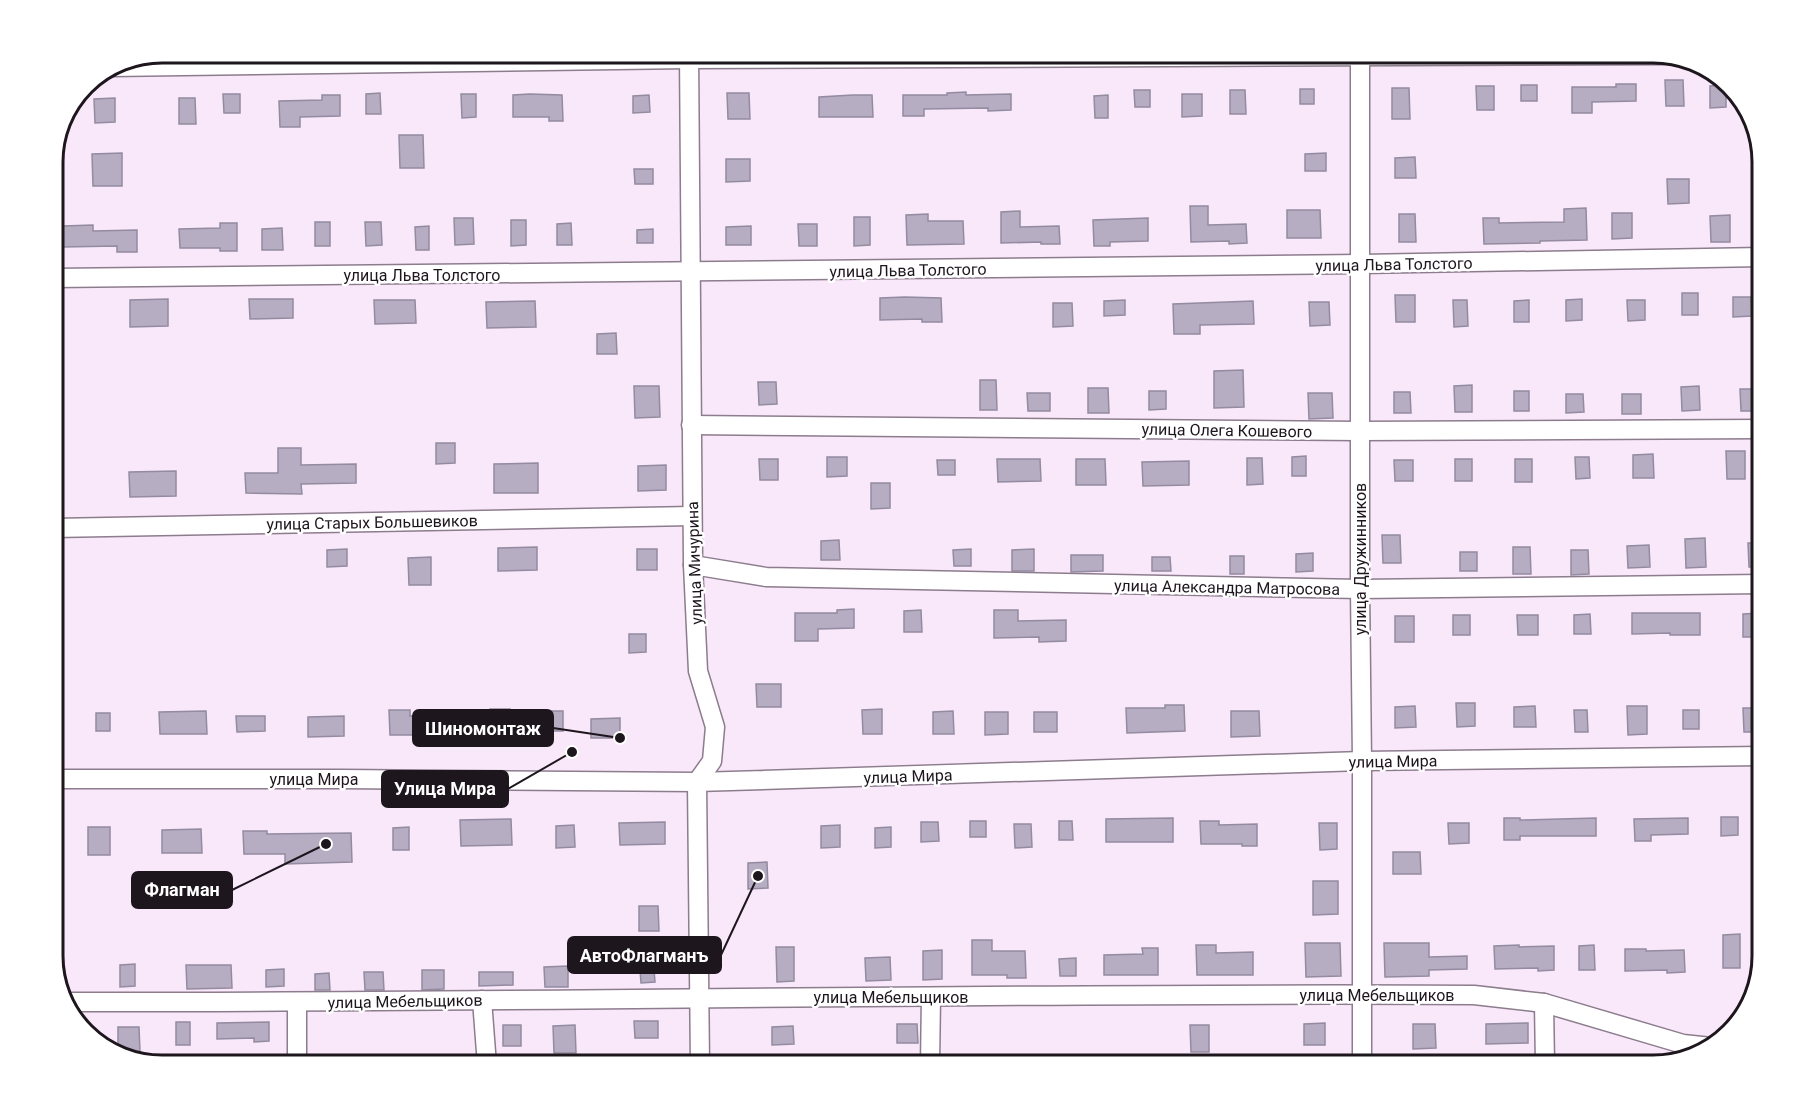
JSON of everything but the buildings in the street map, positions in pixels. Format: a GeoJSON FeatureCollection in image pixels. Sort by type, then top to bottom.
{"type":"FeatureCollection","features":[{"type":"Feature","properties":{"kind":"street"},"geometry":{"type":"LineString","coordinates":[[138,66],[321,63]]}},
{"type":"Feature","properties":{"kind":"street","name":"улица Мичурина"},"geometry":{"type":"LineString","coordinates":[[689,63],[693,565],[698,671],[715,727],[712,762],[697,782]]}},
{"type":"Feature","properties":{"kind":"street","name":"улица Дружинников"},"geometry":{"type":"LineString","coordinates":[[1360,63],[1362,1055]]}},
{"type":"Feature","properties":{"kind":"street","name":"улица Льва Толстого"},"geometry":{"type":"LineString","coordinates":[[63,278],[1361,264],[1752,257]]}},
{"type":"Feature","properties":{"kind":"street","name":"улица Олега Кошевого"},"geometry":{"type":"LineString","coordinates":[[692,425],[1360,431],[1752,429]]}},
{"type":"Feature","properties":{"kind":"street","name":"улица Старых Большевиков"},"geometry":{"type":"LineString","coordinates":[[63,528],[692,516]]}},
{"type":"Feature","properties":{"kind":"street","name":"улица Александра Матросова"},"geometry":{"type":"LineString","coordinates":[[693,565],[766,577],[1360,589],[1752,584]]}},
{"type":"Feature","properties":{"kind":"street","name":"улица Мира"},"geometry":{"type":"LineString","coordinates":[[63,779],[697,782],[1362,761],[1752,756]]}},
{"type":"Feature","properties":{"kind":"street"},"geometry":{"type":"LineString","coordinates":[[697,782],[700,1055]]}},
{"type":"Feature","properties":{"kind":"street","name":"улица Мебельщиков"},"geometry":{"type":"LineString","coordinates":[[74,1002],[1474,995],[1544,1003],[1683,1044],[1695,1045]]}},
{"type":"Feature","properties":{"kind":"street"},"geometry":{"type":"LineString","coordinates":[[930,1055],[931,996]]}},
{"type":"Feature","properties":{"kind":"street"},"geometry":{"type":"LineString","coordinates":[[482,1000],[486,1055]]}},
{"type":"Feature","properties":{"kind":"street"},"geometry":{"type":"LineString","coordinates":[[297,1002],[297,1055]]}},
{"type":"Feature","properties":{"kind":"street"},"geometry":{"type":"LineString","coordinates":[[1544,1003],[1545,1055]]}},
{"type":"Feature","properties":{"kind":"place","name":"Шиномонтаж"},"geometry":{"type":"Point","coordinates":[620,738]}},
{"type":"Feature","properties":{"kind":"place","name":"Улица Мира"},"geometry":{"type":"Point","coordinates":[572,752]}},
{"type":"Feature","properties":{"kind":"place","name":"Флагман"},"geometry":{"type":"Point","coordinates":[326,844]}},
{"type":"Feature","properties":{"kind":"place","name":"АвтоФлагманъ"},"geometry":{"type":"Point","coordinates":[758,876]}}]}
